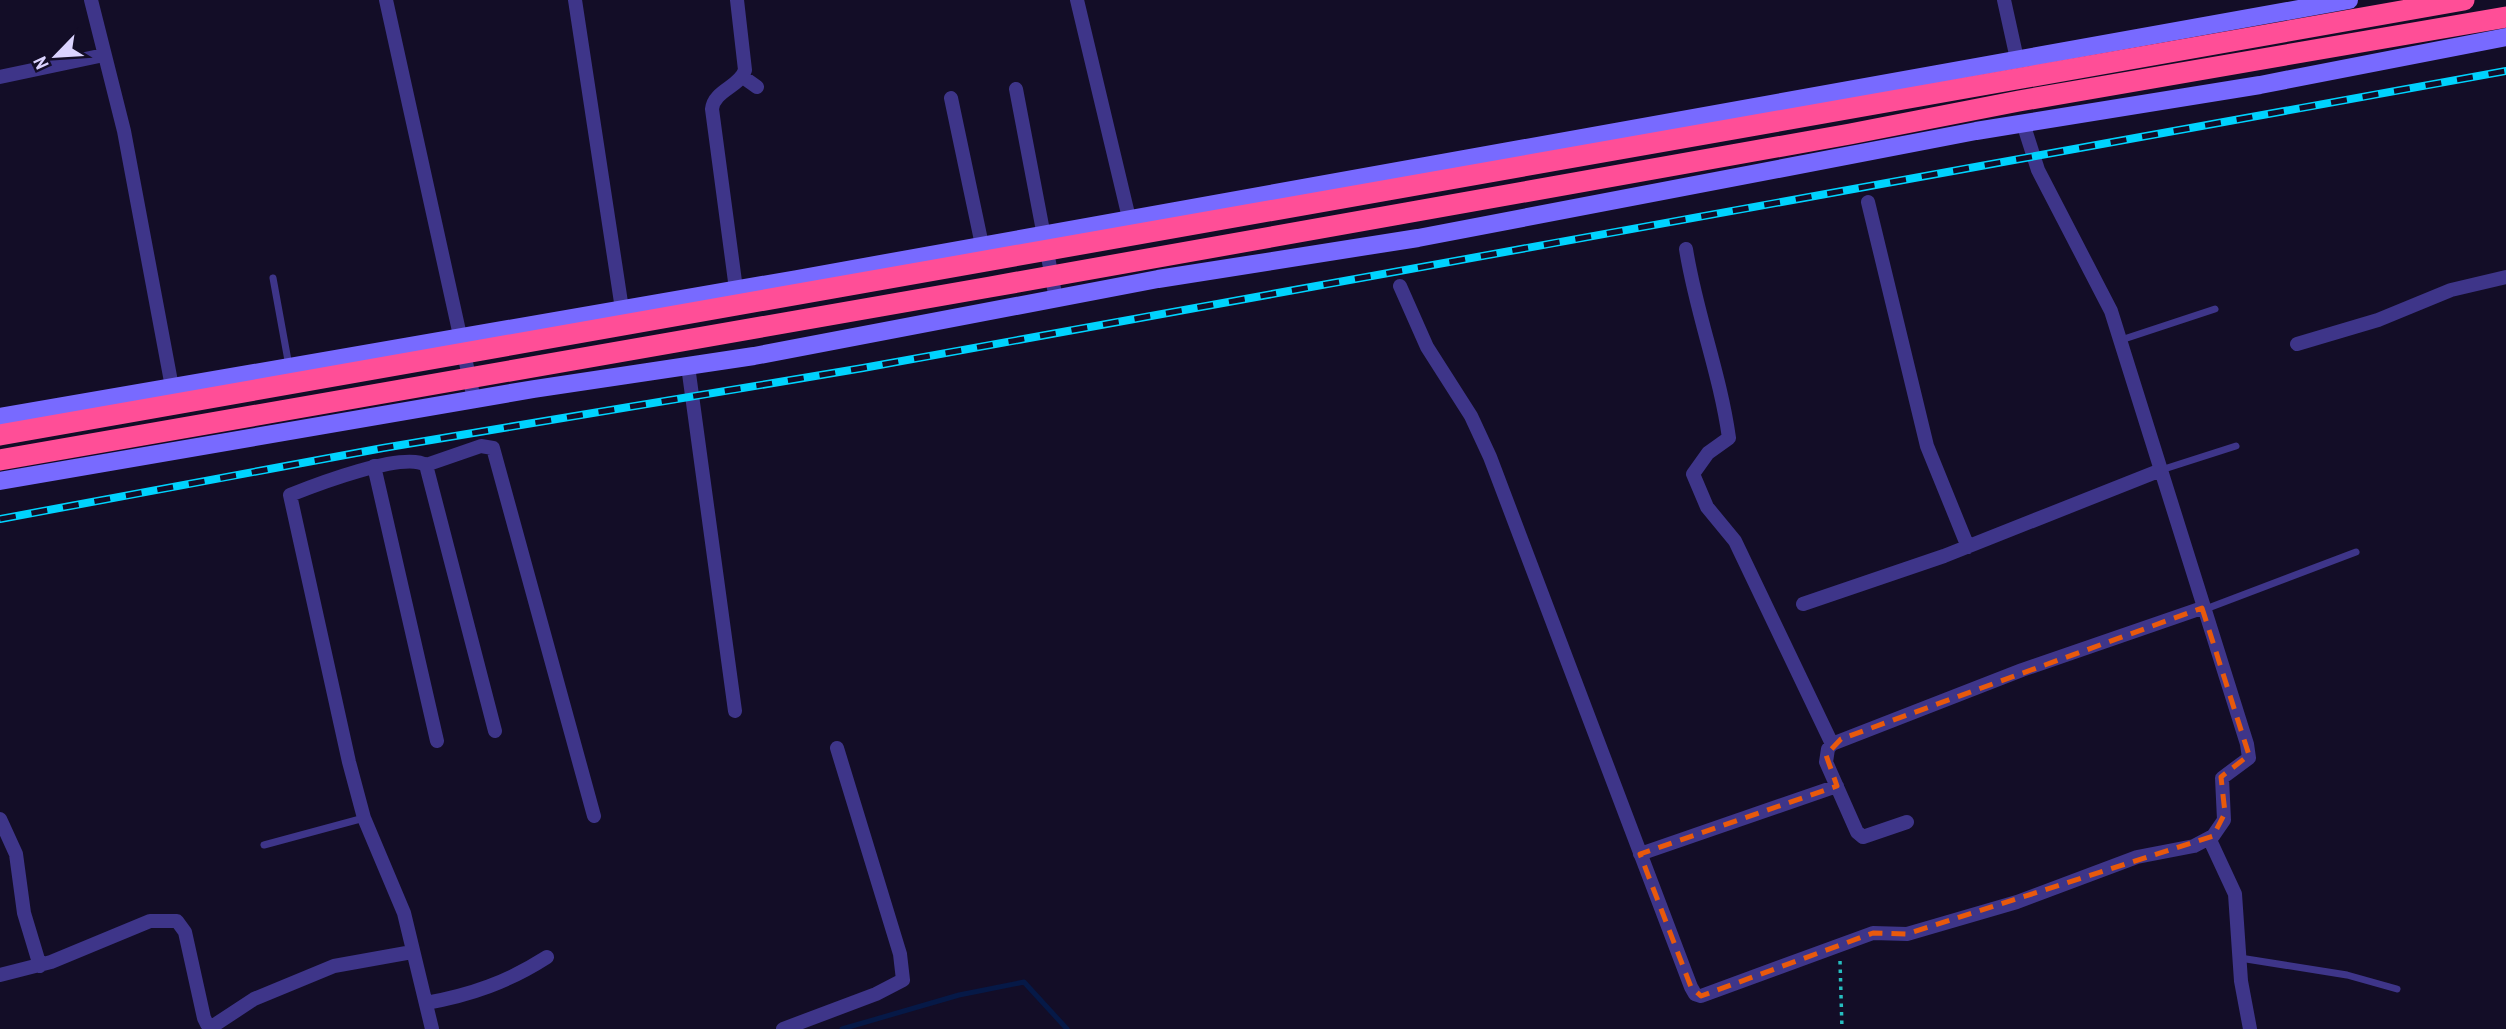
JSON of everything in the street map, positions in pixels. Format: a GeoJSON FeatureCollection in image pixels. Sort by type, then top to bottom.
{"type":"FeatureCollection","features":[{"type":"Feature","properties":{"kind":"highway"},"geometry":{"type":"LineString","coordinates":[[0,435],[2464,0]]}},
{"type":"Feature","properties":{"kind":"highway"},"geometry":{"type":"LineString","coordinates":[[0,460],[990,288],[1836,137],[2019,101],[2506,17]]}},
{"type":"Feature","properties":{"kind":"street"},"geometry":{"type":"LineString","coordinates":[[91,0],[124,131],[172,387]]}},
{"type":"Feature","properties":{"kind":"street"},"geometry":{"type":"LineString","coordinates":[[386,0],[474,399]]}},
{"type":"Feature","properties":{"kind":"street"},"geometry":{"type":"LineString","coordinates":[[575,0],[622,309]]}},
{"type":"Feature","properties":{"kind":"street"},"geometry":{"type":"LineString","coordinates":[[736,289],[712,109],[717,97],[743,77],[745,63],[737,0]]}},
{"type":"Feature","properties":{"kind":"street"},"geometry":{"type":"LineString","coordinates":[[1077,0],[1129,218]]}},
{"type":"Feature","properties":{"kind":"street"},"geometry":{"type":"LineString","coordinates":[[2004,0],[2017,59]]}},
{"type":"Feature","properties":{"kind":"street"},"geometry":{"type":"LineString","coordinates":[[0,417],[736,289],[2349,0]]}},
{"type":"Feature","properties":{"kind":"street"},"geometry":{"type":"LineString","coordinates":[[0,481],[474,399],[688,366],[1431,235],[1935,139],[2260,85],[2506,37]]}},
{"type":"Feature","properties":{"kind":"street"},"geometry":{"type":"LineString","coordinates":[[0,77],[104,55]]}},
{"type":"Feature","properties":{"kind":"street"},"geometry":{"type":"LineString","coordinates":[[1923,76],[1935,139]]}},
{"type":"Feature","properties":{"kind":"street"},"geometry":{"type":"LineString","coordinates":[[743,77],[757,87]]}},
{"type":"Feature","properties":{"kind":"street"},"geometry":{"type":"LineString","coordinates":[[1016,89],[1056,299]]}},
{"type":"Feature","properties":{"kind":"street"},"geometry":{"type":"LineString","coordinates":[[951,98],[982,245]]}},
{"type":"Feature","properties":{"kind":"street"},"geometry":{"type":"LineString","coordinates":[[1401,286],[1432,355],[1471,416],[1486,447],[1696,995],[1705,995],[1878,932],[1907,934],[2017,902],[2137,857],[2183,849],[2209,838],[2224,820],[2221,778],[2245,762],[2249,755],[2121,340],[2094,274],[2038,170],[2023,123]]}},
{"type":"Feature","properties":{"kind":"street"},"geometry":{"type":"LineString","coordinates":[[1868,202],[1927,446],[1968,547]]}},
{"type":"Feature","properties":{"kind":"street"},"geometry":{"type":"LineString","coordinates":[[1686,249],[1697,303],[1724,401],[1729,438],[1708,453],[1693,474],[1707,507],[1735,541],[1832,744]]}},
{"type":"Feature","properties":{"kind":"street"},"geometry":{"type":"LineString","coordinates":[[2297,344],[2378,320],[2451,290],[2506,277]]}},
{"type":"Feature","properties":{"kind":"street"},"geometry":{"type":"LineString","coordinates":[[688,366],[736,711]]}},
{"type":"Feature","properties":{"kind":"street"},"geometry":{"type":"LineString","coordinates":[[432,1029],[400,901],[365,818],[349,762],[290,495],[374,467],[415,462],[426,465],[481,446],[493,448],[594,816]]}},
{"type":"Feature","properties":{"kind":"street"},"geometry":{"type":"LineString","coordinates":[[426,465],[495,731]]}},
{"type":"Feature","properties":{"kind":"street"},"geometry":{"type":"LineString","coordinates":[[374,467],[437,741]]}},
{"type":"Feature","properties":{"kind":"street"},"geometry":{"type":"LineString","coordinates":[[1802,604],[1968,547],[2161,470]]}},
{"type":"Feature","properties":{"kind":"street"},"geometry":{"type":"LineString","coordinates":[[1907,822],[1868,835],[1860,835],[1826,761],[1828,749],[1832,744],[2022,670],[2202,609]]}},
{"type":"Feature","properties":{"kind":"street"},"geometry":{"type":"LineString","coordinates":[[783,1029],[876,994],[903,980],[900,954],[837,748]]}},
{"type":"Feature","properties":{"kind":"street"},"geometry":{"type":"LineString","coordinates":[[1640,854],[1837,786]]}},
{"type":"Feature","properties":{"kind":"street"},"geometry":{"type":"LineString","coordinates":[[0,819],[16,853],[24,914],[40,966]]}},
{"type":"Feature","properties":{"kind":"street"},"geometry":{"type":"LineString","coordinates":[[2209,838],[2235,894],[2241,981],[2250,1029]]}},
{"type":"Feature","properties":{"kind":"street"},"geometry":{"type":"LineString","coordinates":[[0,975],[40,966],[150,921],[177,921],[185,932],[204,1018],[213,1026],[254,999],[334,965],[412,951]]}},
{"type":"Feature","properties":{"kind":"street"},"geometry":{"type":"LineString","coordinates":[[426,1003],[497,986],[547,957]]}},
{"type":"Feature","properties":{"kind":"lane"},"geometry":{"type":"LineString","coordinates":[[274,278],[289,367]]}},
{"type":"Feature","properties":{"kind":"lane"},"geometry":{"type":"LineString","coordinates":[[2121,340],[2215,309]]}},
{"type":"Feature","properties":{"kind":"lane"},"geometry":{"type":"LineString","coordinates":[[2161,470],[2236,446]]}},
{"type":"Feature","properties":{"kind":"lane"},"geometry":{"type":"LineString","coordinates":[[2202,609],[2356,552]]}},
{"type":"Feature","properties":{"kind":"lane"},"geometry":{"type":"LineString","coordinates":[[264,845],[365,818]]}},
{"type":"Feature","properties":{"kind":"lane"},"geometry":{"type":"LineString","coordinates":[[2240,958],[2347,975],[2397,989]]}},
{"type":"Feature","properties":{"kind":"path"},"geometry":{"type":"LineString","coordinates":[[1839,945],[1842,1029]]}},
{"type":"Feature","properties":{"kind":"highlighted area"},"geometry":{"type":"Polygon","coordinates":[[[2202,608],[2249,755],[2221,777],[2225,813],[2213,836],[1907,934],[1873,933],[1701,996],[1691,987],[1640,854],[1837,786],[1826,755],[1841,739],[2202,608]]]}},
{"type":"Feature","properties":{"kind":"waterway"},"geometry":{"type":"LineString","coordinates":[[842,1029],[959,995],[1024,982],[1067,1029]]}},
{"type":"Feature","properties":{"kind":"railway"},"geometry":{"type":"LineString","coordinates":[[0,519],[383,448],[863,368],[2506,71]]}}]}
